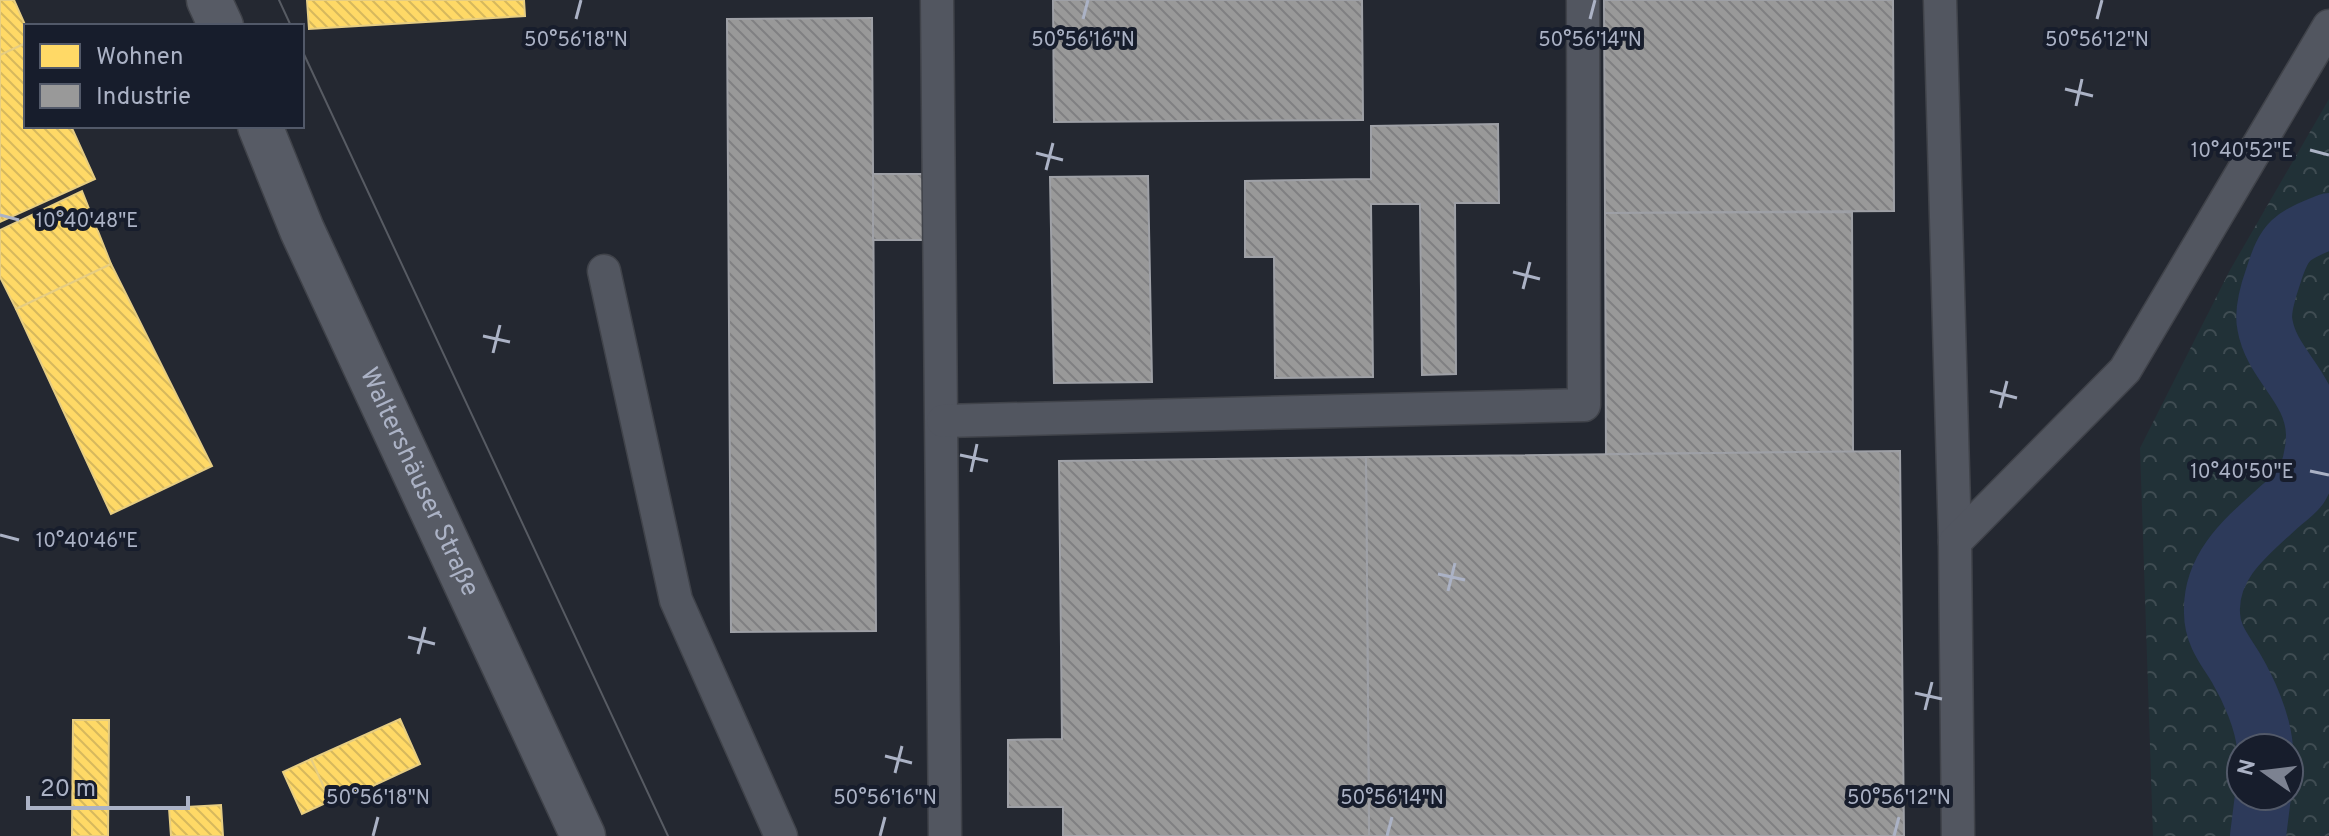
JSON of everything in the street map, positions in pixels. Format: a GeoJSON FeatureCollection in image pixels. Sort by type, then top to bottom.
{"type":"FeatureCollection","features":[{"type":"Feature","properties":{"kind":"main road"},"geometry":{"type":"LineString","coordinates":[[209,0],[220,24]]}},
{"type":"Feature","properties":{"kind":"main road","name":"Waltershäuser Straße"},"geometry":{"type":"LineString","coordinates":[[261,128],[302,230],[583,836]]}},
{"type":"Feature","properties":{"kind":"lane"},"geometry":{"type":"LineString","coordinates":[[937,0],[945,836]]}},
{"type":"Feature","properties":{"kind":"lane"},"geometry":{"type":"LineString","coordinates":[[943,421],[1584,405],[1583,0]]}},
{"type":"Feature","properties":{"kind":"lane"},"geometry":{"type":"LineString","coordinates":[[1940,0],[1955,542],[1958,836]]}},
{"type":"Feature","properties":{"kind":"lane"},"geometry":{"type":"LineString","coordinates":[[1955,542],[2125,370],[2329,26]]}},
{"type":"Feature","properties":{"kind":"lane"},"geometry":{"type":"LineString","coordinates":[[604,271],[676,600],[781,836]]}},
{"type":"Feature","properties":{"kind":"green space"},"geometry":{"type":"Polygon","coordinates":[[[2329,99],[2329,836],[2153,836],[2140,448],[2230,270],[2329,99]]]}},
{"type":"Feature","properties":{"kind":"building: Wohnen"},"geometry":{"type":"Polygon","coordinates":[[[0,0],[14,0],[25,24],[24,44],[0,55],[0,0]]]}},
{"type":"Feature","properties":{"kind":"building: Wohnen"},"geometry":{"type":"Polygon","coordinates":[[[307,0],[524,0],[525,16],[309,29],[307,0]]]}},
{"type":"Feature","properties":{"kind":"building: Wohnen"},"geometry":{"type":"Polygon","coordinates":[[[24,44],[24,128],[72,128],[95,179],[0,222],[0,55],[24,44]]]}},
{"type":"Feature","properties":{"kind":"building: Wohnen"},"geometry":{"type":"Polygon","coordinates":[[[82,191],[111,264],[16,309],[0,277],[0,230],[82,191]]]}},
{"type":"Feature","properties":{"kind":"building: Wohnen"},"geometry":{"type":"Polygon","coordinates":[[[111,264],[212,466],[111,514],[16,309],[111,264]]]}},
{"type":"Feature","properties":{"kind":"building: Wohnen"},"geometry":{"type":"Polygon","coordinates":[[[400,719],[420,764],[332,805],[311,759],[400,719]]]}},
{"type":"Feature","properties":{"kind":"building: Wohnen"},"geometry":{"type":"Polygon","coordinates":[[[73,720],[109,720],[108,836],[72,836],[73,720]]]}},
{"type":"Feature","properties":{"kind":"building: Wohnen"},"geometry":{"type":"Polygon","coordinates":[[[311,759],[330,801],[302,814],[283,772],[311,759]]]}},
{"type":"Feature","properties":{"kind":"building: Wohnen"},"geometry":{"type":"Polygon","coordinates":[[[221,805],[223,836],[171,836],[169,808],[221,805]]]}},
{"type":"Feature","properties":{"kind":"building: Industrie"},"geometry":{"type":"Polygon","coordinates":[[[1053,0],[1362,0],[1363,120],[1054,122],[1053,0]]]}},
{"type":"Feature","properties":{"kind":"building: Industrie"},"geometry":{"type":"Polygon","coordinates":[[[1604,0],[1893,0],[1894,211],[1605,213],[1604,0]]]}},
{"type":"Feature","properties":{"kind":"building: Industrie"},"geometry":{"type":"Polygon","coordinates":[[[872,18],[876,631],[731,632],[727,19],[872,18]]]}},
{"type":"Feature","properties":{"kind":"building: Industrie"},"geometry":{"type":"Polygon","coordinates":[[[1498,124],[1499,203],[1455,203],[1456,374],[1422,375],[1420,204],[1371,204],[1373,377],[1275,378],[1274,257],[1245,257],[1245,181],[1371,179],[1371,126],[1498,124]]]}},
{"type":"Feature","properties":{"kind":"building: Industrie"},"geometry":{"type":"Polygon","coordinates":[[[873,174],[931,174],[931,240],[873,240],[873,174]]]}},
{"type":"Feature","properties":{"kind":"building: Industrie"},"geometry":{"type":"Polygon","coordinates":[[[1148,176],[1152,382],[1054,383],[1050,177],[1148,176]]]}},
{"type":"Feature","properties":{"kind":"building: Industrie"},"geometry":{"type":"Polygon","coordinates":[[[1852,212],[1853,452],[1606,454],[1605,213],[1852,212]]]}},
{"type":"Feature","properties":{"kind":"building: Industrie"},"geometry":{"type":"Polygon","coordinates":[[[1900,451],[1904,836],[1369,836],[1366,457],[1900,451]]]}},
{"type":"Feature","properties":{"kind":"building: Industrie"},"geometry":{"type":"Polygon","coordinates":[[[1366,457],[1369,836],[1063,836],[1063,807],[1008,807],[1008,740],[1062,739],[1059,461],[1366,457]]]}},
{"type":"Feature","properties":{"kind":"waterway"},"geometry":{"type":"LineString","coordinates":[[2262,732],[2250,696],[2214,628],[2213,596],[2217,581],[2232,554],[2253,530],[2298,491],[2308,470],[2314,442],[2312,418],[2300,390],[2275,353],[2264,314],[2277,264],[2286,246],[2298,235],[2329,221]]}},
{"type":"Feature","properties":{"kind":"waterway"},"geometry":{"type":"LineString","coordinates":[[2258,836],[2261,812]]}},
{"type":"Feature","properties":{"kind":"tram line"},"geometry":{"type":"LineString","coordinates":[[279,0],[290,24]]}},
{"type":"Feature","properties":{"kind":"tram line"},"geometry":{"type":"LineString","coordinates":[[304,54],[668,836]]}}]}
